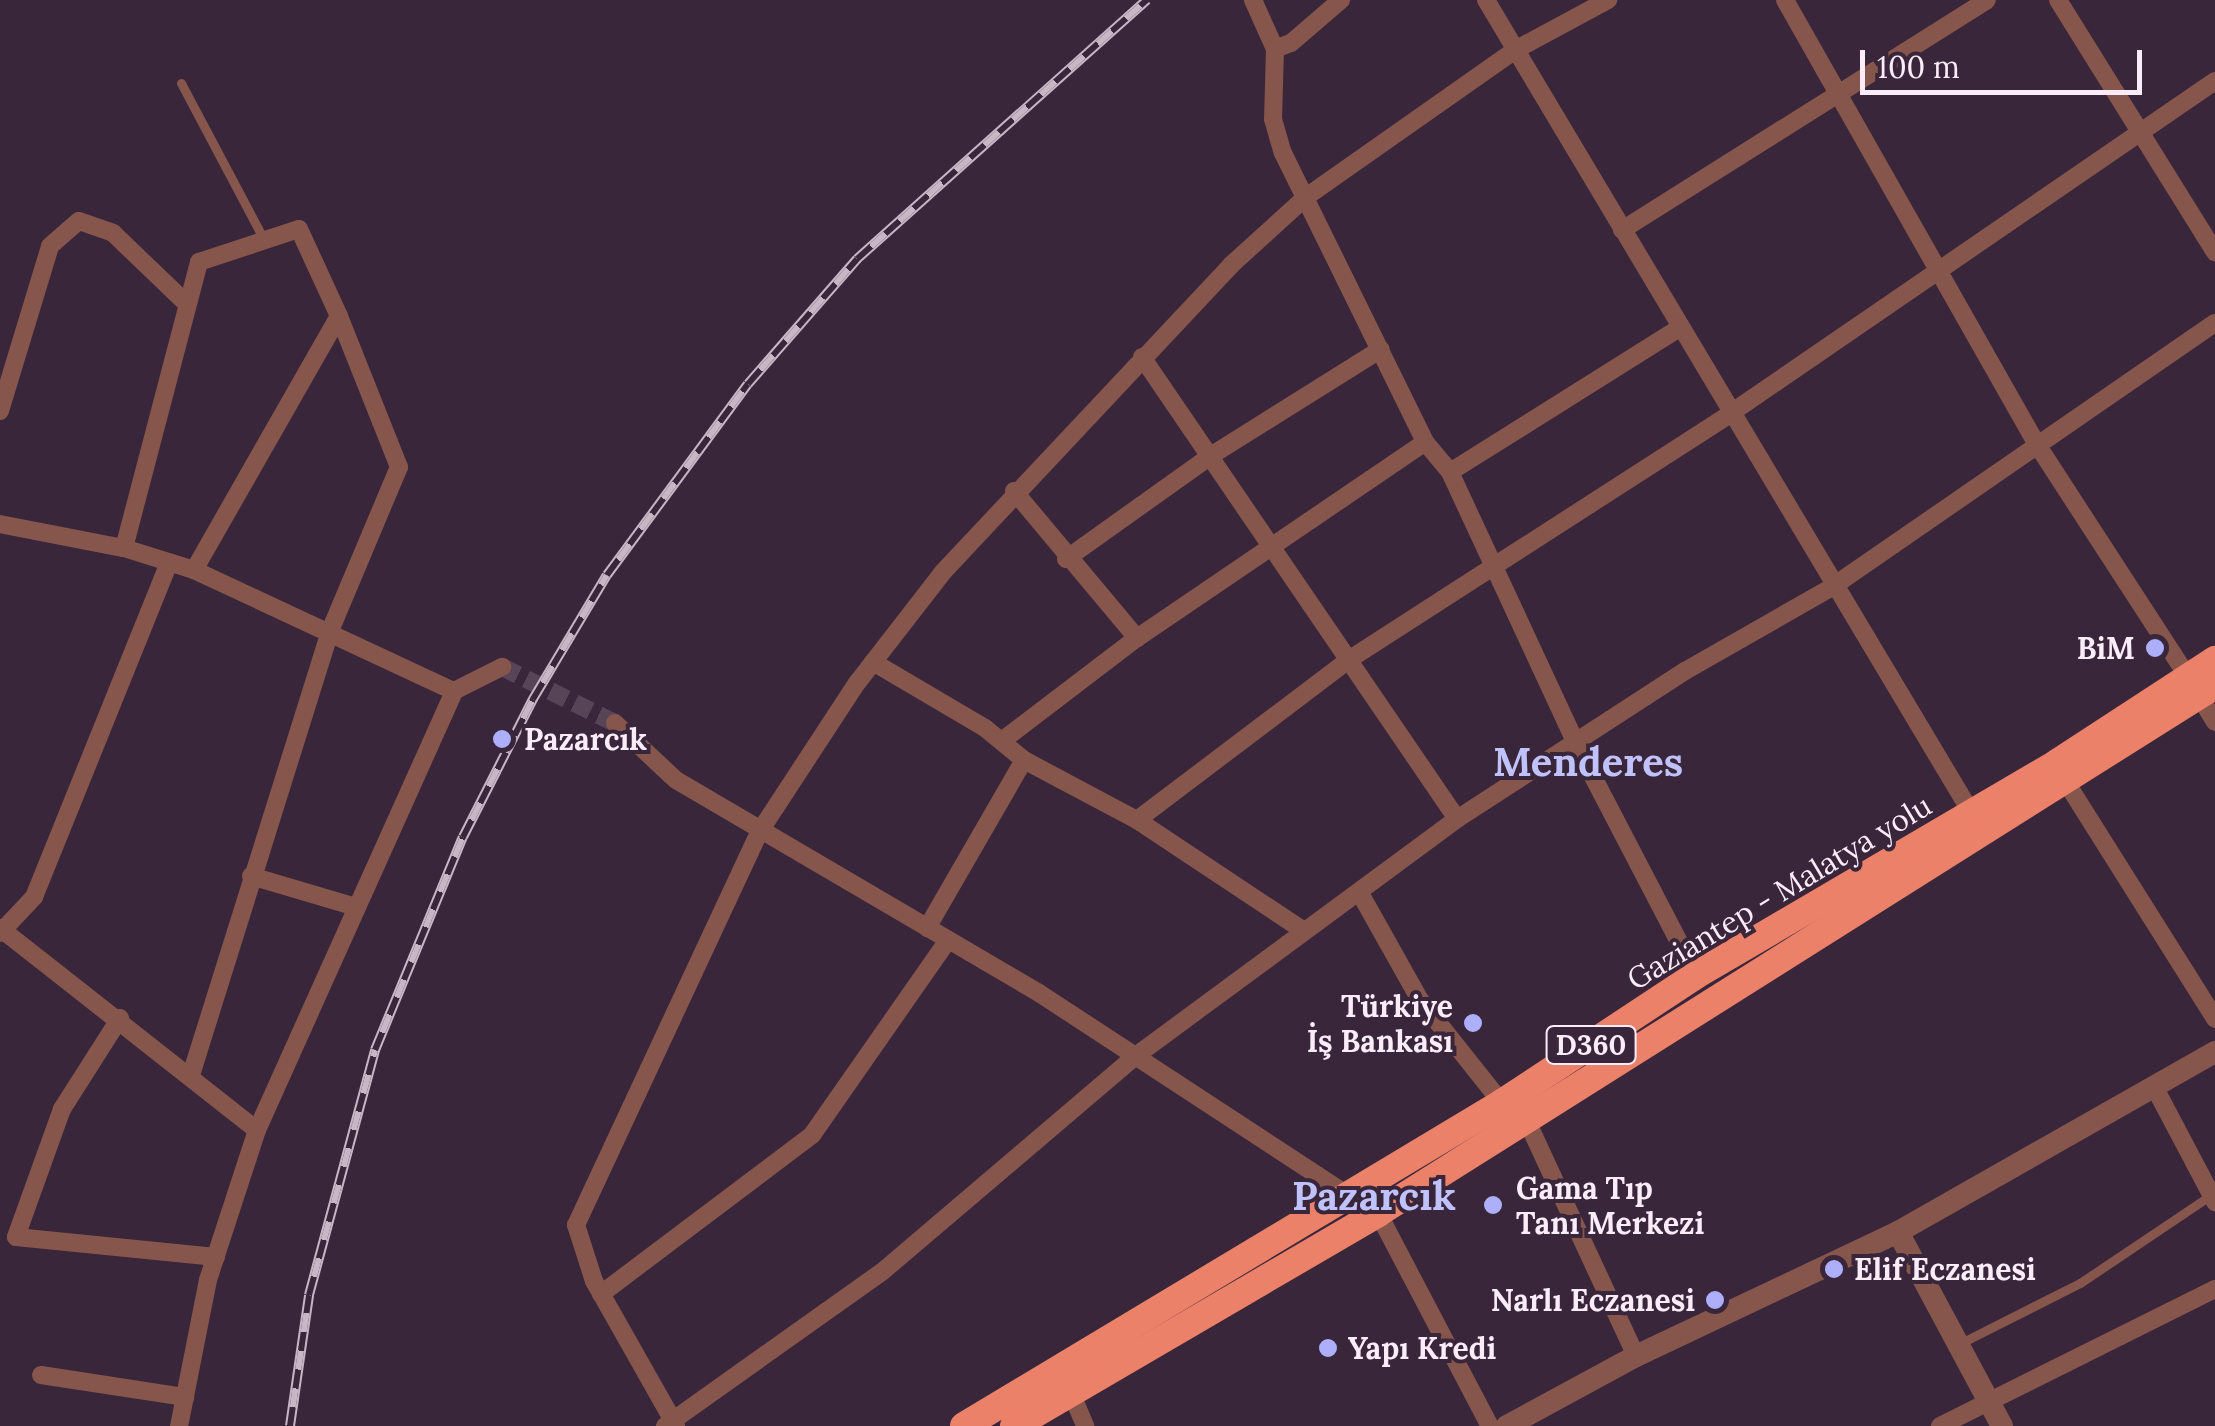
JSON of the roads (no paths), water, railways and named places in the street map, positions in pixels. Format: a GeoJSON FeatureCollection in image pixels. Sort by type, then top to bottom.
{"type":"FeatureCollection","features":[{"type":"Feature","properties":{"kind":"highway","name":"Gaziantep - Malatya yolu"},"geometry":{"type":"LineString","coordinates":[[1014,1426],[1378,1213],[2066,782],[2202,688],[2215,660]]}},
{"type":"Feature","properties":{"kind":"highway","name":"Gaziantep - Malatya yolu"},"geometry":{"type":"LineString","coordinates":[[964,1426],[1345,1193],[1502,1103],[1696,975],[1972,814],[2202,688]]}},
{"type":"Feature","properties":{"kind":"street"},"geometry":{"type":"LineString","coordinates":[[1253,0],[1275,49],[1274,120],[1306,197],[1425,442],[1450,472],[1576,744],[1696,975]]}},
{"type":"Feature","properties":{"kind":"street"},"geometry":{"type":"LineString","coordinates":[[1275,49],[1291,43],[1341,0]]}},
{"type":"Feature","properties":{"kind":"street"},"geometry":{"type":"LineString","coordinates":[[1486,0],[1832,587],[1972,814]]}},
{"type":"Feature","properties":{"kind":"street"},"geometry":{"type":"LineString","coordinates":[[1608,0],[1515,50],[1306,197],[1142,357],[1014,490],[873,662],[760,831],[576,1225],[601,1294],[671,1424],[882,1271],[1137,1054],[1361,895],[1457,819],[1832,587],[2036,443],[2215,324]]}},
{"type":"Feature","properties":{"kind":"street"},"geometry":{"type":"LineString","coordinates":[[1784,0],[2036,443],[2202,688],[2215,722]]}},
{"type":"Feature","properties":{"kind":"street"},"geometry":{"type":"LineString","coordinates":[[1622,230],[1987,0]]}},
{"type":"Feature","properties":{"kind":"street"},"geometry":{"type":"LineString","coordinates":[[2058,0],[2137,135],[2215,252]]}},
{"type":"Feature","properties":{"kind":"street"},"geometry":{"type":"LineString","coordinates":[[1136,820],[1350,659],[1731,413],[2215,81]]}},
{"type":"Feature","properties":{"kind":"street"},"geometry":{"type":"LineString","coordinates":[[0,412],[50,246],[78,221],[113,233],[186,302]]}},
{"type":"Feature","properties":{"kind":"street"},"geometry":{"type":"LineString","coordinates":[[124,548],[199,262],[298,229],[339,316],[399,468],[330,631],[250,876],[191,1075]]}},
{"type":"Feature","properties":{"kind":"street"},"geometry":{"type":"LineString","coordinates":[[194,570],[339,316]]}},
{"type":"Feature","properties":{"kind":"street"},"geometry":{"type":"LineString","coordinates":[[1450,472],[1680,328]]}},
{"type":"Feature","properties":{"kind":"street"},"geometry":{"type":"LineString","coordinates":[[1066,559],[1212,455],[1381,349]]}},
{"type":"Feature","properties":{"kind":"street"},"geometry":{"type":"LineString","coordinates":[[1142,357],[1457,819]]}},
{"type":"Feature","properties":{"kind":"street"},"geometry":{"type":"LineString","coordinates":[[1003,740],[1137,638],[1425,442]]}},
{"type":"Feature","properties":{"kind":"street"},"geometry":{"type":"LineString","coordinates":[[1014,490],[1066,559],[1137,638]]}},
{"type":"Feature","properties":{"kind":"street"},"geometry":{"type":"LineString","coordinates":[[0,524],[124,548],[194,570],[454,691]]}},
{"type":"Feature","properties":{"kind":"street"},"geometry":{"type":"LineString","coordinates":[[168,563],[34,897],[1,930],[120,1018],[257,1130]]}},
{"type":"Feature","properties":{"kind":"street"},"geometry":{"type":"LineString","coordinates":[[873,662],[1003,740],[1024,760],[1136,820],[1304,932]]}},
{"type":"Feature","properties":{"kind":"street"},"geometry":{"type":"LineString","coordinates":[[179,1426],[216,1256],[257,1130],[454,691],[502,667]]}},
{"type":"Feature","properties":{"kind":"street"},"geometry":{"type":"LineString","coordinates":[[615,724],[676,780],[1137,1054],[1345,1193]]}},
{"type":"Feature","properties":{"kind":"street"},"geometry":{"type":"LineString","coordinates":[[927,928],[1024,760]]}},
{"type":"Feature","properties":{"kind":"street"},"geometry":{"type":"LineString","coordinates":[[2066,782],[2215,1019]]}},
{"type":"Feature","properties":{"kind":"street"},"geometry":{"type":"LineString","coordinates":[[250,876],[356,908]]}},
{"type":"Feature","properties":{"kind":"street"},"geometry":{"type":"LineString","coordinates":[[1361,895],[1420,1000],[1502,1103]]}},
{"type":"Feature","properties":{"kind":"street"},"geometry":{"type":"LineString","coordinates":[[601,1294],[812,1135],[948,940]]}},
{"type":"Feature","properties":{"kind":"street"},"geometry":{"type":"LineString","coordinates":[[120,1018],[62,1110],[16,1237],[216,1256]]}},
{"type":"Feature","properties":{"kind":"street"},"geometry":{"type":"LineString","coordinates":[[1507,1426],[1636,1356],[1898,1232],[2156,1090],[2215,1052]]}},
{"type":"Feature","properties":{"kind":"street"},"geometry":{"type":"LineString","coordinates":[[2156,1090],[2213,1199]]}},
{"type":"Feature","properties":{"kind":"street"},"geometry":{"type":"LineString","coordinates":[[1526,1119],[1636,1356]]}},
{"type":"Feature","properties":{"kind":"street"},"geometry":{"type":"LineString","coordinates":[[1378,1213],[1490,1426]]}},
{"type":"Feature","properties":{"kind":"street"},"geometry":{"type":"LineString","coordinates":[[1898,1232],[2002,1426]]}},
{"type":"Feature","properties":{"kind":"street"},"geometry":{"type":"LineString","coordinates":[[1940,1426],[2215,1289]]}},
{"type":"Feature","properties":{"kind":"street"},"geometry":{"type":"LineString","coordinates":[[42,1375],[184,1397]]}},
{"type":"Feature","properties":{"kind":"street"},"geometry":{"type":"LineString","coordinates":[[1070,1390],[1086,1426]]}},
{"type":"Feature","properties":{"kind":"lane"},"geometry":{"type":"LineString","coordinates":[[181,83],[264,240]]}},
{"type":"Feature","properties":{"kind":"lane"},"geometry":{"type":"LineString","coordinates":[[1957,1345],[2112,1264],[2213,1199]]}},
{"type":"Feature","properties":{"kind":"tunnel"},"geometry":{"type":"LineString","coordinates":[[502,667],[615,723]]}},
{"type":"Feature","properties":{"kind":"railway"},"geometry":{"type":"LineString","coordinates":[[290,1426],[309,1295],[375,1050],[463,837],[533,699],[607,575],[748,384],[857,259],[1147,0]]}},
{"type":"Feature","properties":{"kind":"place","name":"BiM"},"geometry":{"type":"Point","coordinates":[2155,648]}},
{"type":"Feature","properties":{"kind":"place","name":"Pazarcık"},"geometry":{"type":"Point","coordinates":[502,739]}},
{"type":"Feature","properties":{"kind":"place","name":"Türkiye İş Bankası"},"geometry":{"type":"Point","coordinates":[1473,1023]}},
{"type":"Feature","properties":{"kind":"place","name":"Gama Tıp Tanı Merkezi"},"geometry":{"type":"Point","coordinates":[1493,1205]}},
{"type":"Feature","properties":{"kind":"place","name":"Elif Eczanesi"},"geometry":{"type":"Point","coordinates":[1834,1269]}},
{"type":"Feature","properties":{"kind":"place","name":"Narlı Eczanesi"},"geometry":{"type":"Point","coordinates":[1715,1300]}},
{"type":"Feature","properties":{"kind":"place","name":"Yapı Kredi"},"geometry":{"type":"Point","coordinates":[1328,1348]}},
{"type":"Feature","properties":{"kind":"district","name":"Menderes"},"geometry":{"type":"Point","coordinates":[1588,762]}},
{"type":"Feature","properties":{"kind":"district","name":"Pazarcık"},"geometry":{"type":"Point","coordinates":[1374,1196]}}]}
